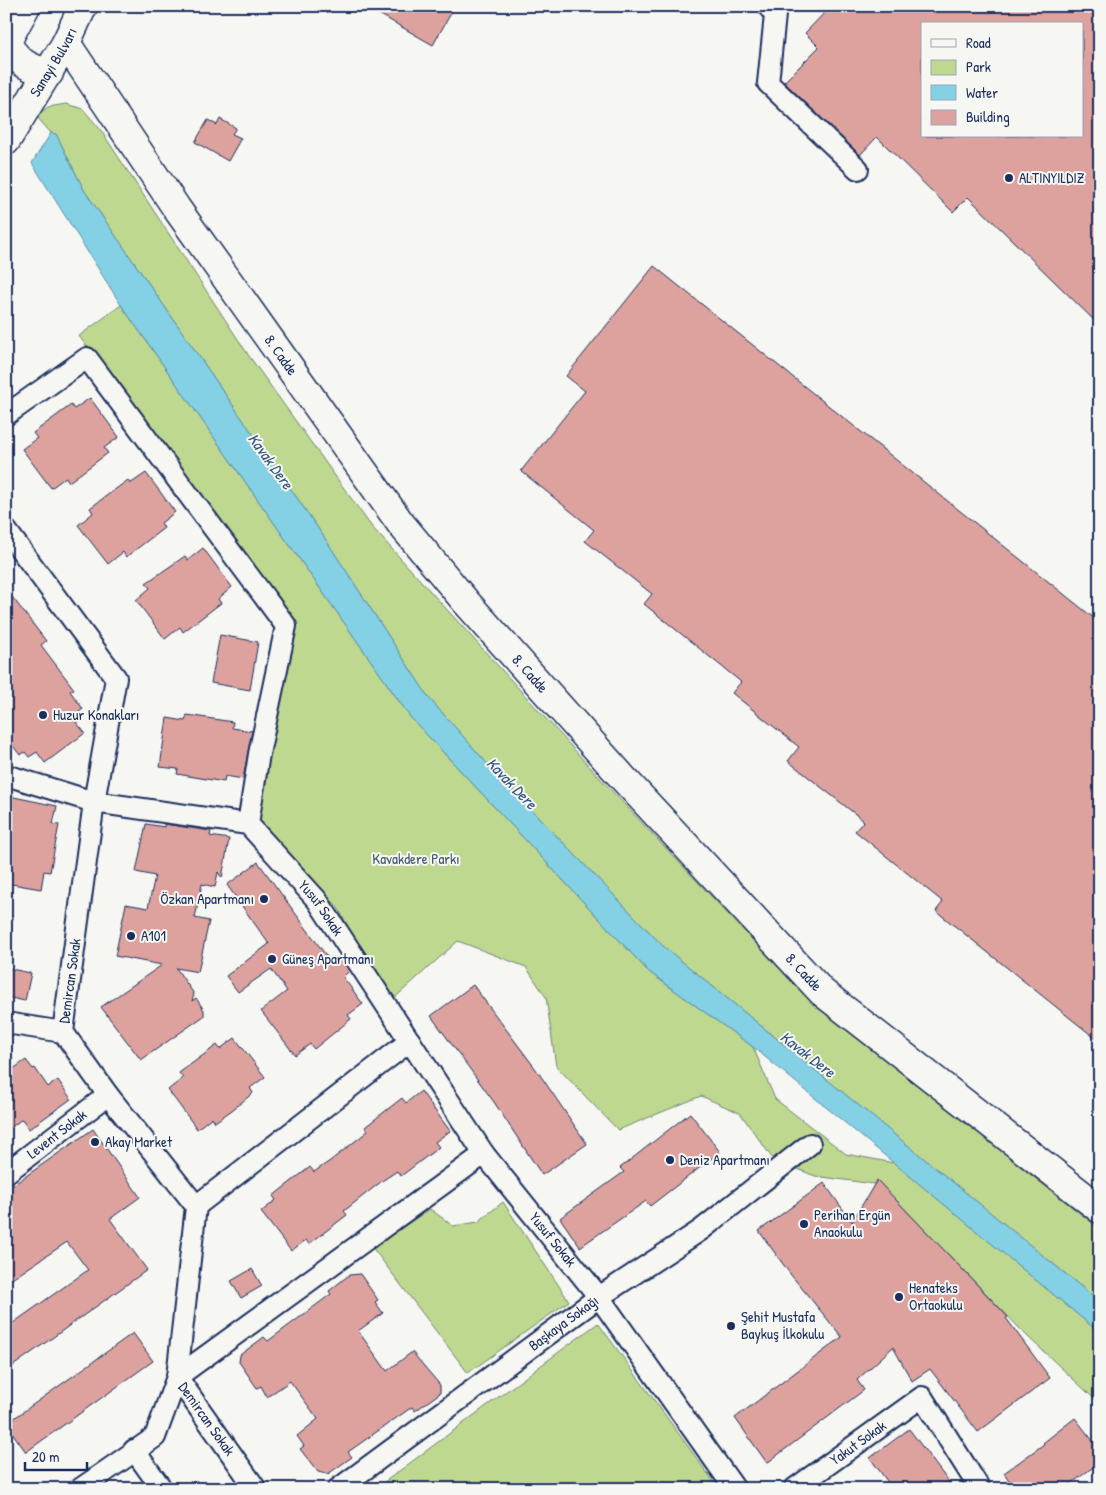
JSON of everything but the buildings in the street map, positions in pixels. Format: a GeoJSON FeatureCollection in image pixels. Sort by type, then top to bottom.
{"type":"FeatureCollection","features":[{"type":"Feature","properties":{"kind":"street"},"geometry":{"type":"LineString","coordinates":[[26,6],[6,43],[19,61],[49,73]]}},
{"type":"Feature","properties":{"kind":"street"},"geometry":{"type":"LineString","coordinates":[[768,6],[775,15],[768,83],[858,169]]}},
{"type":"Feature","properties":{"kind":"street","name":"Sanayi Bulvarı"},"geometry":{"type":"LineString","coordinates":[[6,140],[49,73],[72,19]]}},
{"type":"Feature","properties":{"kind":"street","name":"8. Cadde"},"geometry":{"type":"LineString","coordinates":[[72,19],[177,209],[401,524],[486,624],[623,778],[822,992],[1100,1209]]}},
{"type":"Feature","properties":{"kind":"street"},"geometry":{"type":"LineString","coordinates":[[6,415],[87,358],[286,626],[259,754],[248,824],[94,802],[6,775]]}},
{"type":"Feature","properties":{"kind":"street","name":"Demircan Sokak"},"geometry":{"type":"LineString","coordinates":[[6,530],[116,678],[94,802],[63,1032],[108,1096],[196,1206],[177,1377],[256,1489]]}},
{"type":"Feature","properties":{"kind":"street","name":"Yusuf Sokak"},"geometry":{"type":"LineString","coordinates":[[248,824],[317,900],[484,1154],[599,1297]]}},
{"type":"Feature","properties":{"kind":"street"},"geometry":{"type":"LineString","coordinates":[[6,1023],[63,1032]]}},
{"type":"Feature","properties":{"kind":"street"},"geometry":{"type":"LineString","coordinates":[[196,1206],[410,1041]]}},
{"type":"Feature","properties":{"kind":"street","name":"Levent Sokak"},"geometry":{"type":"LineString","coordinates":[[6,1173],[108,1096]]}},
{"type":"Feature","properties":{"kind":"street"},"geometry":{"type":"LineString","coordinates":[[599,1297],[701,1230],[810,1144]]}},
{"type":"Feature","properties":{"kind":"street"},"geometry":{"type":"LineString","coordinates":[[80,1489],[155,1436],[177,1377],[484,1154]]}},
{"type":"Feature","properties":{"kind":"street","name":"Başkaya Sokağı"},"geometry":{"type":"LineString","coordinates":[[338,1489],[599,1297],[735,1489]]}},
{"type":"Feature","properties":{"kind":"street","name":"Yakut Sokak"},"geometry":{"type":"LineString","coordinates":[[794,1489],[922,1397],[980,1489]]}},
{"type":"Feature","properties":{"kind":"street"},"geometry":{"type":"LineString","coordinates":[[134,1450],[162,1489]]}},
{"type":"Feature","properties":{"kind":"green space"},"geometry":{"type":"Polygon","coordinates":[[[66,104],[83,109],[100,129],[249,356],[371,526],[609,788],[813,1004],[1100,1229],[1100,1302],[663,946],[493,770],[429,698],[324,537],[84,190],[56,134],[51,133],[36,116],[48,107],[66,104]]]}},
{"type":"Feature","properties":{"kind":"green space","name":"Kavakdere Parkı"},"geometry":{"type":"Polygon","coordinates":[[[121,305],[411,718],[649,972],[753,1047],[775,1099],[846,1154],[894,1163],[1100,1333],[1100,1404],[1027,1336],[881,1185],[815,1176],[773,1159],[740,1113],[701,1096],[618,1130],[556,1066],[546,997],[526,967],[458,941],[389,1003],[337,906],[256,824],[291,624],[79,336],[121,305]]]}},
{"type":"Feature","properties":{"kind":"green space"},"geometry":{"type":"Polygon","coordinates":[[[503,1202],[569,1301],[468,1373],[372,1247],[430,1209],[453,1226],[478,1222],[503,1202]]]}},
{"type":"Feature","properties":{"kind":"green space"},"geometry":{"type":"Polygon","coordinates":[[[598,1323],[719,1489],[375,1489],[598,1323]]]}},
{"type":"Feature","properties":{"kind":"water","name":"Kavak Dere"},"geometry":{"type":"Polygon","coordinates":[[[51,133],[56,134],[84,190],[324,537],[429,698],[493,770],[663,946],[1100,1302],[1100,1333],[753,1047],[649,972],[411,718],[121,305],[32,163],[51,133]]]}},
{"type":"Feature","properties":{"kind":"place","name":"ALTINYILDIZ"},"geometry":{"type":"Point","coordinates":[1009,178]}},
{"type":"Feature","properties":{"kind":"place","name":"Huzur Konakları"},"geometry":{"type":"Point","coordinates":[43,715]}},
{"type":"Feature","properties":{"kind":"place","name":"Özkan Apartmanı"},"geometry":{"type":"Point","coordinates":[264,899]}},
{"type":"Feature","properties":{"kind":"place","name":"A101"},"geometry":{"type":"Point","coordinates":[131,936]}},
{"type":"Feature","properties":{"kind":"place","name":"Güneş Apartmanı"},"geometry":{"type":"Point","coordinates":[272,959]}},
{"type":"Feature","properties":{"kind":"place","name":"Akay Market"},"geometry":{"type":"Point","coordinates":[95,1142]}},
{"type":"Feature","properties":{"kind":"place","name":"Deniz Apartmanı"},"geometry":{"type":"Point","coordinates":[670,1160]}},
{"type":"Feature","properties":{"kind":"place","name":"Perihan Ergün Anaokulu"},"geometry":{"type":"Point","coordinates":[804,1224]}},
{"type":"Feature","properties":{"kind":"place","name":"Henateks Ortaokulu"},"geometry":{"type":"Point","coordinates":[899,1297]}},
{"type":"Feature","properties":{"kind":"place","name":"Şehit Mustafa Baykuş İlkokulu"},"geometry":{"type":"Point","coordinates":[731,1326]}}]}
